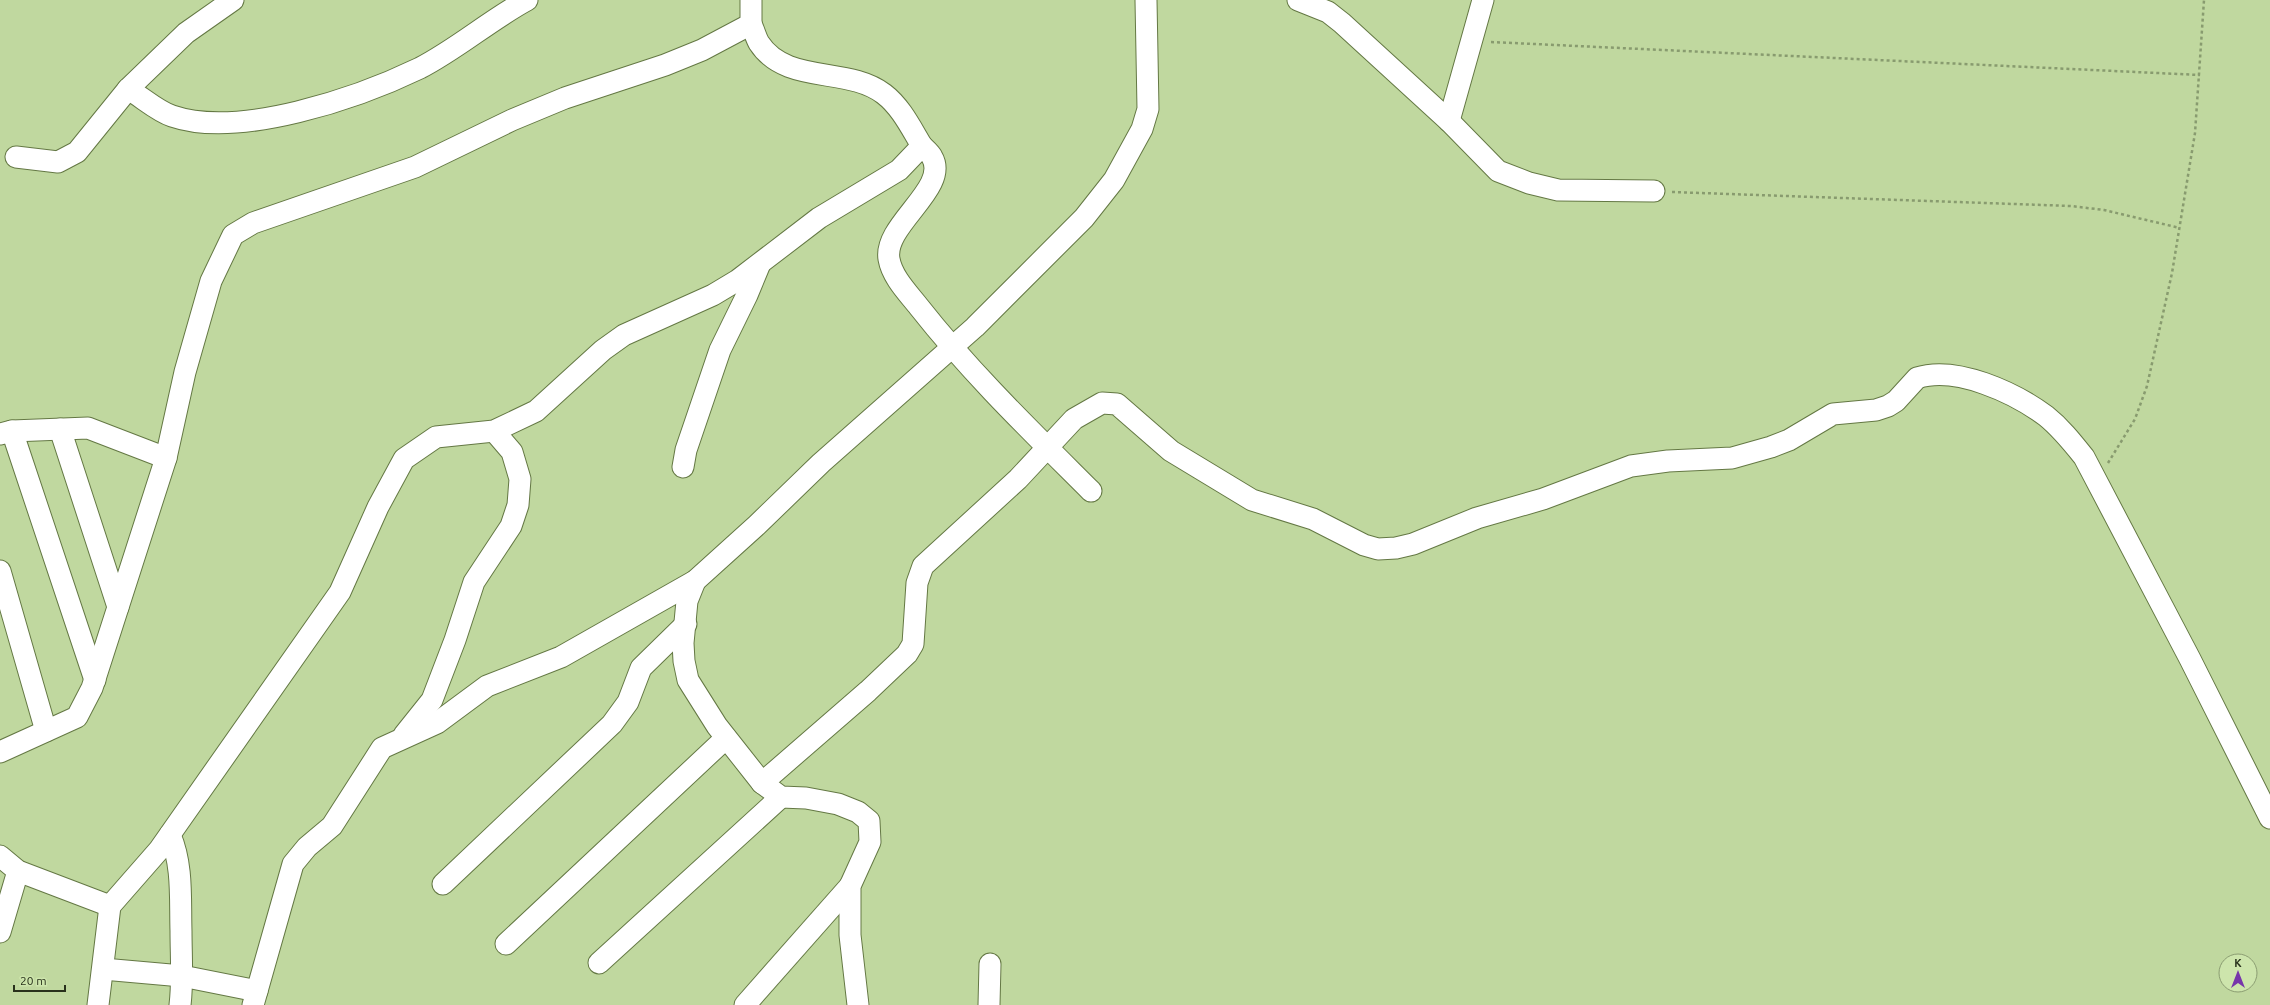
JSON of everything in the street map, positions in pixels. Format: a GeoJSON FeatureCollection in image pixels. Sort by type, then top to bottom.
{"type":"FeatureCollection","features":[{"type":"Feature","properties":{"kind":"street"},"geometry":{"type":"LineString","coordinates":[[16,157],[58,162],[77,152],[128,89],[186,33],[232,0]]}},
{"type":"Feature","properties":{"kind":"street"},"geometry":{"type":"LineString","coordinates":[[128,89],[170,115],[194,122],[228,124],[313,107],[383,84],[421,67],[502,13],[527,0]]}},
{"type":"Feature","properties":{"kind":"street"},"geometry":{"type":"LineString","coordinates":[[750,0],[751,24],[760,44],[776,61],[805,72],[861,83],[884,94],[904,115],[922,146],[933,157],[935,170],[929,187],[900,225],[891,245],[888,258],[896,277],[951,348],[1091,490]]}},
{"type":"Feature","properties":{"kind":"street"},"geometry":{"type":"LineString","coordinates":[[102,969],[182,976],[255,998],[293,864],[307,847],[332,826],[382,748],[402,737],[437,723],[487,686],[560,657],[695,581],[821,463],[981,321],[1084,218],[1114,180],[1142,129],[1148,109],[1146,0]]}},
{"type":"Feature","properties":{"kind":"street"},"geometry":{"type":"LineString","coordinates":[[1298,0],[1328,12],[1449,121],[1498,171],[1529,183],[1558,190],[1654,191]]}},
{"type":"Feature","properties":{"kind":"street"},"geometry":{"type":"LineString","coordinates":[[1449,121],[1483,0]]}},
{"type":"Feature","properties":{"kind":"street"},"geometry":{"type":"LineString","coordinates":[[0,752],[77,717],[95,680],[166,458],[185,372],[211,281],[233,235],[252,223],[415,167],[558,101],[665,65],[702,50],[751,24]]}},
{"type":"Feature","properties":{"kind":"street"},"geometry":{"type":"LineString","coordinates":[[98,1005],[110,906],[170,835],[340,592],[378,507],[404,459],[436,437],[494,431],[536,411],[603,350],[624,335],[713,295],[759,266],[789,239],[819,218],[899,170],[922,146]]}},
{"type":"Feature","properties":{"kind":"street"},"geometry":{"type":"LineString","coordinates":[[683,468],[686,450],[720,350],[747,295],[759,266]]}},
{"type":"Feature","properties":{"kind":"street"},"geometry":{"type":"LineString","coordinates":[[762,783],[868,691],[907,654],[913,644],[917,583],[923,566],[1018,479],[1074,419],[1102,403],[1117,404],[1171,451],[1252,500],[1313,519],[1364,545],[1378,549],[1396,548],[1413,544],[1477,518],[1543,499],[1631,466],[1661,462],[1732,458],[1771,448],[1789,440],[1833,414],[1876,410],[1888,406],[1896,401],[1917,378],[1936,375],[1954,376],[1984,383],[2028,404],[2066,434],[2084,457],[2190,659],[2270,818]]}},
{"type":"Feature","properties":{"kind":"street"},"geometry":{"type":"LineString","coordinates":[[95,680],[6,433],[88,428],[166,458]]}},
{"type":"Feature","properties":{"kind":"street"},"geometry":{"type":"LineString","coordinates":[[60,429],[118,607]]}},
{"type":"Feature","properties":{"kind":"street"},"geometry":{"type":"LineString","coordinates":[[402,737],[432,700],[455,640],[474,582],[511,526],[518,506],[520,479],[512,452],[494,431]]}},
{"type":"Feature","properties":{"kind":"street"},"geometry":{"type":"LineString","coordinates":[[0,571],[46,731]]}},
{"type":"Feature","properties":{"kind":"street"},"geometry":{"type":"LineString","coordinates":[[695,581],[687,600],[686,624],[683,643],[688,680],[726,738],[762,783],[781,797],[806,798],[838,804],[858,812],[869,821],[870,842],[850,886],[745,1005]]}},
{"type":"Feature","properties":{"kind":"street"},"geometry":{"type":"LineString","coordinates":[[443,884],[612,724],[628,702],[641,668],[686,624]]}},
{"type":"Feature","properties":{"kind":"street"},"geometry":{"type":"LineString","coordinates":[[506,944],[726,738]]}},
{"type":"Feature","properties":{"kind":"street"},"geometry":{"type":"LineString","coordinates":[[599,963],[781,797]]}},
{"type":"Feature","properties":{"kind":"street"},"geometry":{"type":"LineString","coordinates":[[170,835],[176,849],[179,879],[182,976],[180,1005]]}},
{"type":"Feature","properties":{"kind":"street"},"geometry":{"type":"LineString","coordinates":[[0,856],[18,871],[110,906]]}},
{"type":"Feature","properties":{"kind":"street"},"geometry":{"type":"LineString","coordinates":[[0,932],[18,871]]}},
{"type":"Feature","properties":{"kind":"street"},"geometry":{"type":"LineString","coordinates":[[850,886],[850,935],[858,1005]]}},
{"type":"Feature","properties":{"kind":"street"},"geometry":{"type":"LineString","coordinates":[[989,1005],[990,964]]}},
{"type":"Feature","properties":{"kind":"path"},"geometry":{"type":"LineString","coordinates":[[2097,481],[2135,418],[2147,386],[2172,273],[2195,133],[2204,0]]}},
{"type":"Feature","properties":{"kind":"path"},"geometry":{"type":"LineString","coordinates":[[1472,41],[2200,75]]}},
{"type":"Feature","properties":{"kind":"path"},"geometry":{"type":"LineString","coordinates":[[1654,191],[2071,206],[2104,210],[2180,228]]}}]}
